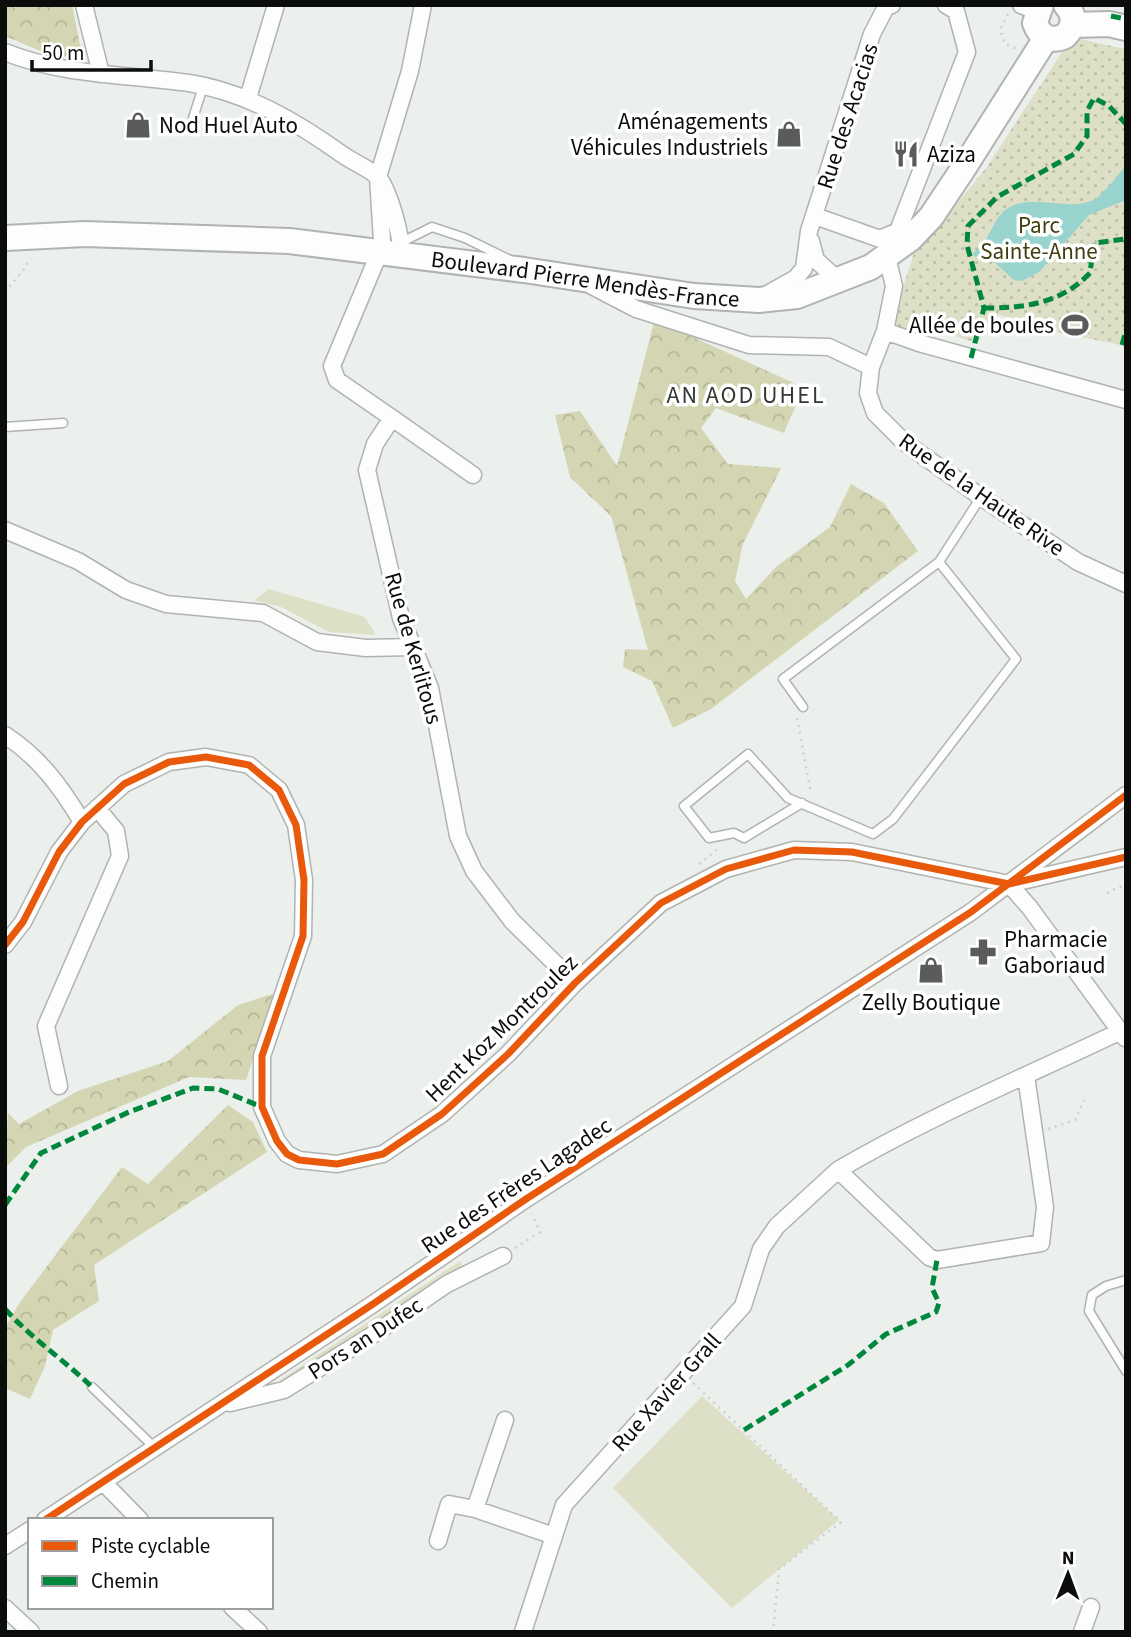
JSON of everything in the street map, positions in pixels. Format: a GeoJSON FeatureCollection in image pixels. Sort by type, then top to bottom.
{"type":"FeatureCollection","features":[{"type":"Feature","properties":{"kind":"main road"},"geometry":{"type":"LineString","coordinates":[[1027,9],[1046,38],[1065,36],[1069,15],[1117,26]]}},
{"type":"Feature","properties":{"kind":"main road","name":"Boulevard Pierre Mendès-France"},"geometry":{"type":"LineString","coordinates":[[5,238],[85,234],[204,236],[394,249],[694,296],[759,300],[797,296],[839,281],[887,257],[910,239],[931,216],[1046,38]]}},
{"type":"Feature","properties":{"kind":"street"},"geometry":{"type":"LineString","coordinates":[[84,5],[101,74]]}},
{"type":"Feature","properties":{"kind":"street"},"geometry":{"type":"LineString","coordinates":[[248,99],[275,5]]}},
{"type":"Feature","properties":{"kind":"street"},"geometry":{"type":"LineString","coordinates":[[394,249],[382,241],[378,177],[410,71],[423,5]]}},
{"type":"Feature","properties":{"kind":"street","name":"Rue des Acacias"},"geometry":{"type":"LineString","coordinates":[[759,300],[796,278],[804,268],[809,231],[873,34],[886,7],[892,5]]}},
{"type":"Feature","properties":{"kind":"street"},"geometry":{"type":"LineString","coordinates":[[815,216],[880,239],[898,230],[967,52],[954,7]]}},
{"type":"Feature","properties":{"kind":"street"},"geometry":{"type":"LineString","coordinates":[[5,51],[39,65],[204,87],[248,99],[315,135],[378,177],[394,249],[332,366],[337,380],[473,475]]}},
{"type":"Feature","properties":{"kind":"street"},"geometry":{"type":"LineString","coordinates":[[809,231],[816,260],[839,281]]}},
{"type":"Feature","properties":{"kind":"street","name":"Rue de la Haute Rive"},"geometry":{"type":"LineString","coordinates":[[887,257],[894,286],[885,331],[871,367],[868,393],[875,413],[904,442],[981,496],[1078,562],[1126,584]]}},
{"type":"Feature","properties":{"kind":"street"},"geometry":{"type":"LineString","coordinates":[[577,278],[636,309],[749,345],[829,347],[871,367]]}},
{"type":"Feature","properties":{"kind":"street"},"geometry":{"type":"LineString","coordinates":[[885,331],[932,347],[1126,400]]}},
{"type":"Feature","properties":{"kind":"street","name":"Rue de Kerlitous"},"geometry":{"type":"LineString","coordinates":[[393,418],[375,444],[367,470],[401,618],[430,688],[458,836],[474,871],[512,921],[575,983]]}},
{"type":"Feature","properties":{"kind":"street"},"geometry":{"type":"LineString","coordinates":[[5,530],[78,561],[126,590],[166,604],[264,613],[317,642],[366,648],[413,647]]}},
{"type":"Feature","properties":{"kind":"street"},"geometry":{"type":"LineString","coordinates":[[5,735],[25,748],[58,782],[82,822]]}},
{"type":"Feature","properties":{"kind":"street","name":"Hent Koz Montroulez"},"geometry":{"type":"LineString","coordinates":[[5,945],[23,922],[59,852],[82,822],[124,784],[169,762],[206,757],[248,765],[279,790],[296,825],[304,880],[305,918],[295,961],[262,1056],[261,1107],[277,1141],[287,1154],[299,1160],[337,1164],[383,1154],[442,1114],[508,1054],[575,983],[662,904],[726,869],[794,850],[852,852],[1009,884]]}},
{"type":"Feature","properties":{"kind":"street","name":"Rue des Frères Lagadec"},"geometry":{"type":"LineString","coordinates":[[48,1518],[526,1199],[971,912],[1048,851],[1126,795]]}},
{"type":"Feature","properties":{"kind":"street"},"geometry":{"type":"LineString","coordinates":[[59,1087],[46,1026],[120,856],[116,831],[97,808]]}},
{"type":"Feature","properties":{"kind":"street"},"geometry":{"type":"LineString","coordinates":[[1124,1035],[1009,884],[1126,857]]}},
{"type":"Feature","properties":{"kind":"street","name":"Rue Xavier Grall"},"geometry":{"type":"LineString","coordinates":[[523,1632],[564,1506],[743,1306],[761,1249],[777,1226],[838,1170],[874,1149],[1027,1076],[1124,1035]]}},
{"type":"Feature","properties":{"kind":"street"},"geometry":{"type":"LineString","coordinates":[[838,1170],[929,1257],[937,1260],[1041,1243],[1045,1207],[1027,1076]]}},
{"type":"Feature","properties":{"kind":"street","name":"Pors an Dufec"},"geometry":{"type":"LineString","coordinates":[[221,1405],[284,1390],[374,1334],[447,1284],[503,1255]]}},
{"type":"Feature","properties":{"kind":"street"},"geometry":{"type":"LineString","coordinates":[[475,1509],[505,1420]]}},
{"type":"Feature","properties":{"kind":"street"},"geometry":{"type":"LineString","coordinates":[[103,1482],[137,1518]]}},
{"type":"Feature","properties":{"kind":"street"},"geometry":{"type":"LineString","coordinates":[[438,1541],[449,1504],[475,1509],[554,1536]]}},
{"type":"Feature","properties":{"kind":"street"},"geometry":{"type":"LineString","coordinates":[[5,1546],[28,1531]]}},
{"type":"Feature","properties":{"kind":"street"},"geometry":{"type":"LineString","coordinates":[[1082,1632],[1091,1607]]}},
{"type":"Feature","properties":{"kind":"street"},"geometry":{"type":"LineString","coordinates":[[5,1608],[31,1632]]}},
{"type":"Feature","properties":{"kind":"street"},"geometry":{"type":"LineString","coordinates":[[234,1609],[259,1632]]}},
{"type":"Feature","properties":{"kind":"lane"},"geometry":{"type":"LineString","coordinates":[[193,118],[204,87]]}},
{"type":"Feature","properties":{"kind":"lane"},"geometry":{"type":"LineString","coordinates":[[5,427],[63,423]]}},
{"type":"Feature","properties":{"kind":"lane"},"geometry":{"type":"LineString","coordinates":[[803,707],[783,679],[939,562],[981,496]]}},
{"type":"Feature","properties":{"kind":"lane"},"geometry":{"type":"LineString","coordinates":[[870,855],[873,834],[892,819],[1016,659],[939,562]]}},
{"type":"Feature","properties":{"kind":"lane"},"geometry":{"type":"LineString","coordinates":[[802,803],[744,838],[734,833],[709,838],[684,806],[748,754],[788,798],[802,803],[873,834]]}},
{"type":"Feature","properties":{"kind":"lane"},"geometry":{"type":"LineString","coordinates":[[1126,1280],[1106,1286],[1092,1295],[1089,1311],[1126,1371]]}},
{"type":"Feature","properties":{"kind":"lane"},"geometry":{"type":"LineString","coordinates":[[92,1387],[155,1448]]}},
{"type":"Feature","properties":{"kind":"path"},"geometry":{"type":"LineString","coordinates":[[1017,49],[1005,44],[1000,30],[1027,9]]}},
{"type":"Feature","properties":{"kind":"path"},"geometry":{"type":"LineString","coordinates":[[803,707],[797,718],[813,808]]}},
{"type":"Feature","properties":{"kind":"path"},"geometry":{"type":"LineString","coordinates":[[1107,893],[1126,884]]}},
{"type":"Feature","properties":{"kind":"path"},"geometry":{"type":"LineString","coordinates":[[1035,1133],[1075,1120],[1084,1100]]}},
{"type":"Feature","properties":{"kind":"path"},"geometry":{"type":"LineString","coordinates":[[503,1255],[540,1232],[526,1199]]}},
{"type":"Feature","properties":{"kind":"path"},"geometry":{"type":"LineString","coordinates":[[683,1373],[841,1522],[779,1569],[773,1632]]}},
{"type":"Feature","properties":{"kind":"green space"},"geometry":{"type":"Polygon","coordinates":[[[5,5],[72,5],[83,59],[45,53],[5,36],[5,5]]]}},
{"type":"Feature","properties":{"kind":"green space","name":"Parc Sainte-Anne"},"geometry":{"type":"Polygon","coordinates":[[[1080,39],[1126,49],[1126,346],[1041,329],[999,315],[977,343],[924,327],[890,330],[916,246],[933,233],[986,168],[1068,43],[1080,39]]]}},
{"type":"Feature","properties":{"kind":"green space"},"geometry":{"type":"Polygon","coordinates":[[[654,322],[820,395],[796,405],[784,433],[716,408],[701,428],[728,464],[781,468],[743,544],[735,581],[746,599],[777,566],[830,527],[851,484],[884,503],[918,551],[711,709],[673,728],[652,681],[623,667],[625,649],[648,650],[611,516],[570,477],[555,415],[580,411],[617,466],[654,322]]]}},
{"type":"Feature","properties":{"kind":"green space"},"geometry":{"type":"Polygon","coordinates":[[[269,589],[365,617],[376,635],[329,632],[281,607],[254,600],[269,589]]]}},
{"type":"Feature","properties":{"kind":"green space"},"geometry":{"type":"Polygon","coordinates":[[[275,993],[246,1080],[189,1077],[26,1147],[5,1168],[8,1113],[19,1124],[78,1091],[168,1061],[238,1005],[275,993]]]}},
{"type":"Feature","properties":{"kind":"green space"},"geometry":{"type":"Polygon","coordinates":[[[228,1105],[253,1122],[267,1152],[94,1265],[99,1301],[53,1330],[45,1366],[30,1399],[5,1388],[5,1328],[20,1302],[122,1167],[148,1184],[228,1105]]]}},
{"type":"Feature","properties":{"kind":"green space"},"geometry":{"type":"Polygon","coordinates":[[[460,1261],[464,1269],[280,1386],[268,1388],[460,1261]]]}},
{"type":"Feature","properties":{"kind":"green space"},"geometry":{"type":"Polygon","coordinates":[[[702,1396],[839,1520],[732,1608],[613,1488],[702,1396]]]}},
{"type":"Feature","properties":{"kind":"water"},"geometry":{"type":"Polygon","coordinates":[[[1126,166],[1126,200],[1089,215],[1039,272],[1022,281],[1014,280],[984,253],[975,257],[973,253],[984,242],[999,216],[1010,207],[1030,202],[1081,204],[1091,201],[1105,190],[1126,166]]]}},
{"type":"Feature","properties":{"kind":"marked path"},"geometry":{"type":"LineString","coordinates":[[1111,16],[1126,19]]}},
{"type":"Feature","properties":{"kind":"marked path"},"geometry":{"type":"LineString","coordinates":[[971,358],[984,308],[967,245],[968,226],[997,197],[1074,154],[1087,136],[1087,111],[1094,98],[1109,106],[1126,124]]}},
{"type":"Feature","properties":{"kind":"marked path"},"geometry":{"type":"LineString","coordinates":[[984,308],[1028,305],[1067,292],[1090,273],[1094,243],[1126,239]]}},
{"type":"Feature","properties":{"kind":"marked path"},"geometry":{"type":"LineString","coordinates":[[1122,345],[1126,330]]}},
{"type":"Feature","properties":{"kind":"marked path"},"geometry":{"type":"LineString","coordinates":[[5,1205],[41,1153],[129,1112],[193,1088],[218,1089],[262,1107]]}},
{"type":"Feature","properties":{"kind":"marked path"},"geometry":{"type":"LineString","coordinates":[[744,1430],[848,1365],[886,1334],[936,1312],[939,1303],[932,1288],[937,1260]]}},
{"type":"Feature","properties":{"kind":"marked path"},"geometry":{"type":"LineString","coordinates":[[5,1309],[92,1387]]}},
{"type":"Feature","properties":{"kind":"cycle path"},"geometry":{"type":"LineString","coordinates":[[5,945],[23,922],[59,852],[82,822],[124,784],[169,762],[206,757],[249,765],[279,790],[296,825],[304,880],[303,936],[262,1056],[262,1107],[277,1141],[287,1154],[299,1160],[337,1164],[383,1154],[442,1114],[508,1054],[575,983],[661,903],[726,869],[794,850],[852,852],[1009,884],[1126,857]]}},
{"type":"Feature","properties":{"kind":"cycle path"},"geometry":{"type":"LineString","coordinates":[[48,1518],[373,1304],[526,1199],[971,912],[1126,795]]}},
{"type":"Feature","properties":{"kind":"place","name":"Nod Huel Auto"},"geometry":{"type":"Point","coordinates":[138,125]}},
{"type":"Feature","properties":{"kind":"place","name":"Aménagements Véhicules Industriels"},"geometry":{"type":"Point","coordinates":[789,134]}},
{"type":"Feature","properties":{"kind":"place","name":"Aziza"},"geometry":{"type":"Point","coordinates":[906,154]}},
{"type":"Feature","properties":{"kind":"place","name":"Allée de boules"},"geometry":{"type":"Point","coordinates":[1075,325]}},
{"type":"Feature","properties":{"kind":"place","name":"Pharmacie Gaboriaud"},"geometry":{"type":"Point","coordinates":[983,952]}},
{"type":"Feature","properties":{"kind":"place","name":"Zelly Boutique"},"geometry":{"type":"Point","coordinates":[931,970]}},
{"type":"Feature","properties":{"kind":"district","name":"AN AOD UHEL"},"geometry":{"type":"Point","coordinates":[746,395]}}]}
